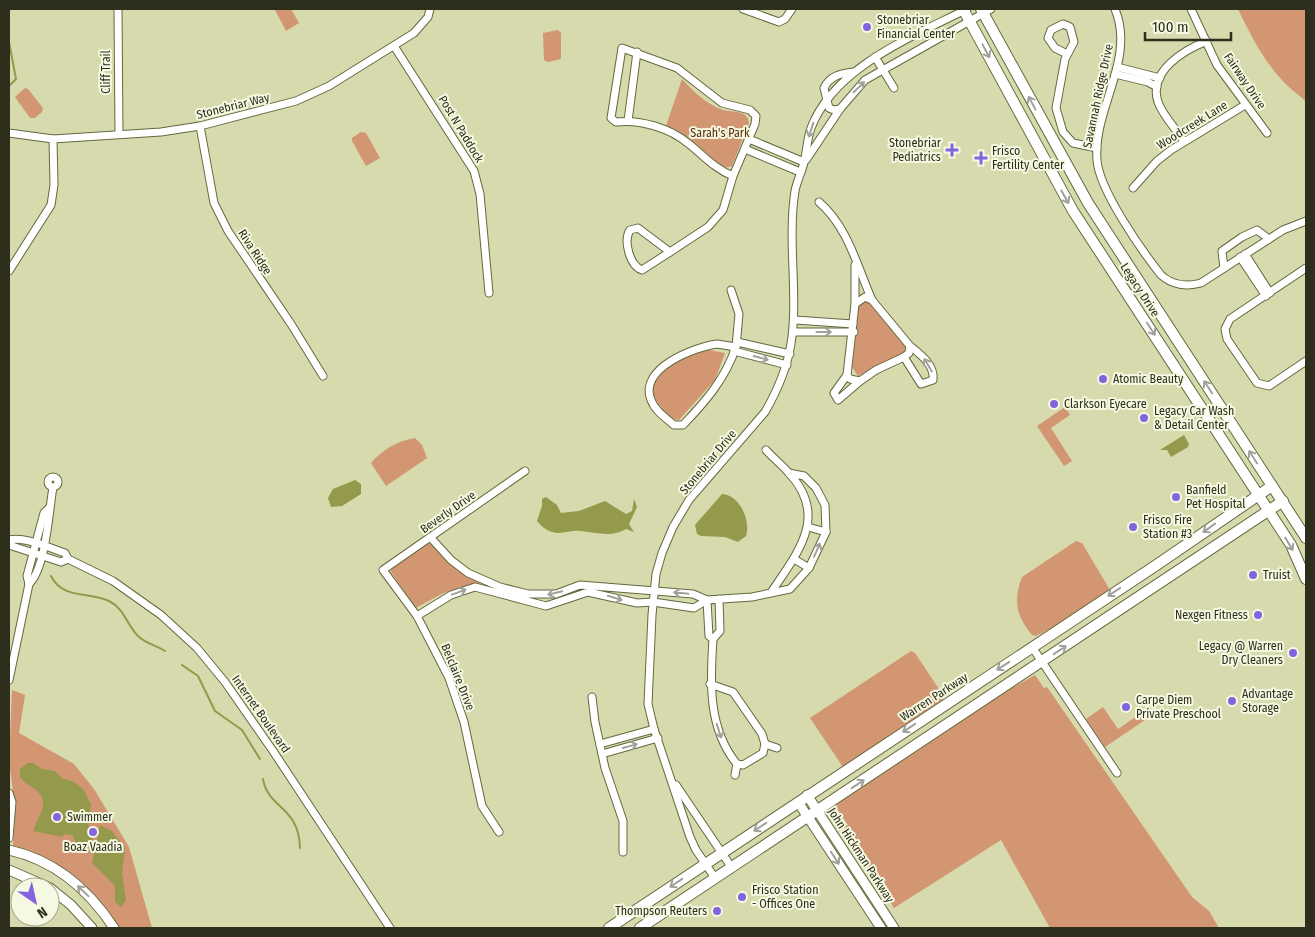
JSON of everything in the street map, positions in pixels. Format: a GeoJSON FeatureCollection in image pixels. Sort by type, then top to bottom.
{"type":"FeatureCollection","features":[{"type":"Feature","properties":{"kind":"main road","name":"Legacy Drive"},"geometry":{"type":"LineString","coordinates":[[964,9],[1073,211],[1291,545],[1306,579]]}},
{"type":"Feature","properties":{"kind":"main road","name":"Legacy Drive"},"geometry":{"type":"LineString","coordinates":[[985,10],[1074,180],[1306,538]]}},
{"type":"Feature","properties":{"kind":"main road"},"geometry":{"type":"LineString","coordinates":[[1120,281],[1132,272]]}},
{"type":"Feature","properties":{"kind":"main road"},"geometry":{"type":"LineString","coordinates":[[1182,378],[1196,369]]}},
{"type":"Feature","properties":{"kind":"main road","name":"Warren Parkway"},"geometry":{"type":"LineString","coordinates":[[609,928],[1155,566],[1272,486]]}},
{"type":"Feature","properties":{"kind":"main road"},"geometry":{"type":"LineString","coordinates":[[640,928],[962,716],[1283,501]]}},
{"type":"Feature","properties":{"kind":"main road"},"geometry":{"type":"LineString","coordinates":[[1155,566],[1164,581]]}},
{"type":"Feature","properties":{"kind":"main road"},"geometry":{"type":"LineString","coordinates":[[950,701],[962,716]]}},
{"type":"Feature","properties":{"kind":"street","name":"Cliff Trail"},"geometry":{"type":"LineString","coordinates":[[118,9],[119,134]]}},
{"type":"Feature","properties":{"kind":"street","name":"Stonebriar Way"},"geometry":{"type":"LineString","coordinates":[[9,133],[53,139],[200,126],[303,98],[329,86],[414,33],[428,17],[430,9]]}},
{"type":"Feature","properties":{"kind":"street"},"geometry":{"type":"LineString","coordinates":[[743,9],[779,22],[785,20],[792,9]]}},
{"type":"Feature","properties":{"kind":"street","name":"Stonebriar Drive"},"geometry":{"type":"LineString","coordinates":[[715,878],[696,850],[686,826],[654,729],[648,704],[654,590],[662,553],[673,527],[689,500],[765,412],[775,396],[787,365],[795,320],[792,228],[795,192],[804,162],[811,127],[826,102],[853,72],[875,57],[964,9]]}},
{"type":"Feature","properties":{"kind":"street","name":"Savannah Ridge Drive"},"geometry":{"type":"LineString","coordinates":[[1115,9],[1122,32],[1120,55],[1101,125],[1097,148],[1098,169],[1104,189],[1166,280],[1185,285],[1195,284],[1224,268],[1288,227],[1306,221]]}},
{"type":"Feature","properties":{"kind":"street","name":"Fairway Drive"},"geometry":{"type":"LineString","coordinates":[[1191,9],[1217,65],[1268,132]]}},
{"type":"Feature","properties":{"kind":"street","name":"Stonebriar Drive"},"geometry":{"type":"LineString","coordinates":[[804,162],[840,108],[866,80],[882,69],[970,21],[985,10]]}},
{"type":"Feature","properties":{"kind":"street"},"geometry":{"type":"LineString","coordinates":[[1067,54],[1055,48],[1048,38],[1051,30],[1063,24],[1070,27],[1074,38],[1073,47],[1067,54],[1056,108],[1058,118],[1063,132],[1073,144],[1097,148]]}},
{"type":"Feature","properties":{"kind":"street"},"geometry":{"type":"LineString","coordinates":[[1184,141],[1158,104],[1157,87],[1168,64],[1181,53],[1207,40]]}},
{"type":"Feature","properties":{"kind":"street","name":"Post N Paddock"},"geometry":{"type":"LineString","coordinates":[[394,46],[435,106],[474,171],[480,194],[489,293]]}},
{"type":"Feature","properties":{"kind":"street"},"geometry":{"type":"LineString","coordinates":[[670,252],[638,228],[628,233],[626,241],[632,261],[638,268],[646,268],[670,252],[713,223],[726,204],[733,176],[755,124],[756,116],[752,111],[722,103],[677,68],[622,48],[611,108],[611,118],[616,122],[628,121],[659,128],[685,140],[716,168],[733,176]]}},
{"type":"Feature","properties":{"kind":"street"},"geometry":{"type":"LineString","coordinates":[[628,121],[637,52]]}},
{"type":"Feature","properties":{"kind":"street"},"geometry":{"type":"LineString","coordinates":[[875,57],[894,88]]}},
{"type":"Feature","properties":{"kind":"street"},"geometry":{"type":"LineString","coordinates":[[1116,70],[1160,78]]}},
{"type":"Feature","properties":{"kind":"street"},"geometry":{"type":"LineString","coordinates":[[1116,70],[1157,87]]}},
{"type":"Feature","properties":{"kind":"street","name":"Stonebriar Drive"},"geometry":{"type":"LineString","coordinates":[[826,102],[824,88],[828,80],[839,74],[853,72]]}},
{"type":"Feature","properties":{"kind":"street"},"geometry":{"type":"LineString","coordinates":[[826,102],[829,108],[834,110],[840,108]]}},
{"type":"Feature","properties":{"kind":"street","name":"Woodcreek Lane"},"geometry":{"type":"LineString","coordinates":[[1133,188],[1157,161],[1184,141],[1246,105]]}},
{"type":"Feature","properties":{"kind":"street","name":"Riva Ridge"},"geometry":{"type":"LineString","coordinates":[[200,126],[214,203],[224,224],[264,287],[291,324],[322,376]]}},
{"type":"Feature","properties":{"kind":"street"},"geometry":{"type":"LineString","coordinates":[[9,272],[50,205],[54,186],[53,139]]}},
{"type":"Feature","properties":{"kind":"street"},"geometry":{"type":"LineString","coordinates":[[749,139],[804,162]]}},
{"type":"Feature","properties":{"kind":"street"},"geometry":{"type":"LineString","coordinates":[[745,149],[800,172]]}},
{"type":"Feature","properties":{"kind":"street"},"geometry":{"type":"LineString","coordinates":[[819,202],[830,211],[841,227],[872,300],[910,346],[922,356],[934,375],[933,380],[921,384],[904,357]]}},
{"type":"Feature","properties":{"kind":"street"},"geometry":{"type":"LineString","coordinates":[[1224,268],[1222,251],[1242,237],[1257,230],[1269,239]]}},
{"type":"Feature","properties":{"kind":"street"},"geometry":{"type":"LineString","coordinates":[[1243,256],[1268,294]]}},
{"type":"Feature","properties":{"kind":"street"},"geometry":{"type":"LineString","coordinates":[[855,263],[854,332],[847,375],[834,393],[838,400],[876,370],[904,357],[909,353],[910,346]]}},
{"type":"Feature","properties":{"kind":"street"},"geometry":{"type":"LineString","coordinates":[[1306,268],[1230,319],[1225,329],[1228,339],[1255,380],[1262,386],[1269,386],[1306,361]]}},
{"type":"Feature","properties":{"kind":"street"},"geometry":{"type":"LineString","coordinates":[[731,290],[739,314],[736,346],[718,385],[682,425],[674,425],[659,412],[650,400],[651,383],[654,375],[665,365],[697,348],[718,344],[736,346],[790,354]]}},
{"type":"Feature","properties":{"kind":"street"},"geometry":{"type":"LineString","coordinates":[[855,304],[866,297],[872,300]]}},
{"type":"Feature","properties":{"kind":"street"},"geometry":{"type":"LineString","coordinates":[[795,320],[854,324]]}},
{"type":"Feature","properties":{"kind":"street"},"geometry":{"type":"LineString","coordinates":[[794,332],[854,332]]}},
{"type":"Feature","properties":{"kind":"street"},"geometry":{"type":"LineString","coordinates":[[736,346],[787,365]]}},
{"type":"Feature","properties":{"kind":"street"},"geometry":{"type":"LineString","coordinates":[[847,375],[850,379],[860,381]]}},
{"type":"Feature","properties":{"kind":"street"},"geometry":{"type":"LineString","coordinates":[[766,450],[789,473],[802,494],[810,513],[808,527],[794,559],[772,591]]}},
{"type":"Feature","properties":{"kind":"street","name":"Beverly Drive"},"geometry":{"type":"LineString","coordinates":[[383,570],[525,472]]}},
{"type":"Feature","properties":{"kind":"street"},"geometry":{"type":"LineString","coordinates":[[417,616],[451,595],[475,587],[546,606],[588,592],[620,600],[653,602],[694,608],[707,600],[752,597],[772,591],[790,589],[809,568],[826,532],[825,505],[816,488],[804,476],[789,473]]}},
{"type":"Feature","properties":{"kind":"street"},"geometry":{"type":"LineString","coordinates":[[9,680],[29,584],[27,576],[38,553],[44,513],[49,508],[53,487]]}},
{"type":"Feature","properties":{"kind":"street"},"geometry":{"type":"LineString","coordinates":[[808,527],[826,532]]}},
{"type":"Feature","properties":{"kind":"street","name":"Internet Boulevard"},"geometry":{"type":"LineString","coordinates":[[9,540],[14,538],[65,553],[68,560],[112,581],[161,615],[198,648],[225,682],[273,751],[390,928]]}},
{"type":"Feature","properties":{"kind":"street"},"geometry":{"type":"LineString","coordinates":[[431,538],[451,560],[468,573],[500,587],[528,594],[556,594],[580,585],[693,594],[707,600]]}},
{"type":"Feature","properties":{"kind":"street","name":"Internet Boulevard"},"geometry":{"type":"LineString","coordinates":[[9,545],[61,562],[68,560]]}},
{"type":"Feature","properties":{"kind":"street"},"geometry":{"type":"LineString","coordinates":[[794,559],[809,568]]}},
{"type":"Feature","properties":{"kind":"street","name":"Belclaire Drive"},"geometry":{"type":"LineString","coordinates":[[383,570],[417,616],[449,678],[464,722],[482,806],[499,832]]}},
{"type":"Feature","properties":{"kind":"street"},"geometry":{"type":"LineString","coordinates":[[710,684],[733,692],[762,734],[765,744],[763,753],[743,765],[737,764],[729,755],[718,731],[710,684],[713,640],[720,631],[719,599]]}},
{"type":"Feature","properties":{"kind":"street"},"geometry":{"type":"LineString","coordinates":[[707,600],[709,636],[713,640]]}},
{"type":"Feature","properties":{"kind":"street"},"geometry":{"type":"LineString","coordinates":[[1032,647],[1117,773]]}},
{"type":"Feature","properties":{"kind":"street"},"geometry":{"type":"LineString","coordinates":[[592,697],[602,754],[623,821],[623,852]]}},
{"type":"Feature","properties":{"kind":"street"},"geometry":{"type":"LineString","coordinates":[[600,744],[654,729]]}},
{"type":"Feature","properties":{"kind":"street"},"geometry":{"type":"LineString","coordinates":[[602,754],[658,738]]}},
{"type":"Feature","properties":{"kind":"street"},"geometry":{"type":"LineString","coordinates":[[765,744],[777,748]]}},
{"type":"Feature","properties":{"kind":"street"},"geometry":{"type":"LineString","coordinates":[[735,775],[737,764]]}},
{"type":"Feature","properties":{"kind":"street","name":"Stonebriar Drive"},"geometry":{"type":"LineString","coordinates":[[672,780],[732,868]]}},
{"type":"Feature","properties":{"kind":"street"},"geometry":{"type":"LineString","coordinates":[[9,793],[12,802],[9,838]]}},
{"type":"Feature","properties":{"kind":"street","name":"John Hickman Parkway"},"geometry":{"type":"LineString","coordinates":[[807,796],[894,928]]}},
{"type":"Feature","properties":{"kind":"street","name":"John Hickman Parkway"},"geometry":{"type":"LineString","coordinates":[[798,802],[881,928]]}},
{"type":"Feature","properties":{"kind":"street"},"geometry":{"type":"LineString","coordinates":[[686,826],[699,820]]}},
{"type":"Feature","properties":{"kind":"street"},"geometry":{"type":"LineString","coordinates":[[9,850],[41,861],[69,878],[92,899],[114,928]]}},
{"type":"Feature","properties":{"kind":"street"},"geometry":{"type":"LineString","coordinates":[[9,870],[25,877]]}},
{"type":"Feature","properties":{"kind":"street"},"geometry":{"type":"LineString","coordinates":[[60,896],[71,905],[92,928]]}},
{"type":"Feature","properties":{"kind":"green space"},"geometry":{"type":"Polygon","coordinates":[[[291,9],[299,23],[286,31],[275,10],[291,9]]]}},
{"type":"Feature","properties":{"kind":"green space"},"geometry":{"type":"Polygon","coordinates":[[[1238,9],[1306,9],[1306,102],[1273,70],[1254,40],[1238,9]]]}},
{"type":"Feature","properties":{"kind":"green space"},"geometry":{"type":"Polygon","coordinates":[[[558,30],[561,33],[561,59],[548,62],[544,60],[543,33],[558,30]]]}},
{"type":"Feature","properties":{"kind":"green space","name":"Sarah's Park"},"geometry":{"type":"Polygon","coordinates":[[[682,79],[705,101],[723,110],[746,115],[749,123],[732,166],[725,168],[688,137],[666,126],[682,79]]]}},
{"type":"Feature","properties":{"kind":"green space"},"geometry":{"type":"Polygon","coordinates":[[[25,88],[28,89],[43,108],[42,112],[35,118],[30,118],[15,97],[25,88]]]}},
{"type":"Feature","properties":{"kind":"green space"},"geometry":{"type":"Polygon","coordinates":[[[361,132],[366,133],[380,158],[366,166],[352,141],[352,138],[361,132]]]}},
{"type":"Feature","properties":{"kind":"green space"},"geometry":{"type":"Polygon","coordinates":[[[865,301],[872,303],[906,344],[905,352],[858,376],[852,367],[859,305],[865,301]]]}},
{"type":"Feature","properties":{"kind":"green space"},"geometry":{"type":"Polygon","coordinates":[[[709,350],[725,353],[715,380],[679,420],[672,419],[654,397],[653,385],[657,377],[663,370],[681,359],[709,350]]]}},
{"type":"Feature","properties":{"kind":"green space"},"geometry":{"type":"Polygon","coordinates":[[[1065,407],[1070,415],[1051,428],[1072,461],[1064,466],[1037,426],[1065,407]]]}},
{"type":"Feature","properties":{"kind":"green space"},"geometry":{"type":"Polygon","coordinates":[[[415,438],[422,445],[427,458],[386,486],[371,463],[390,447],[402,441],[415,438]]]}},
{"type":"Feature","properties":{"kind":"green space"},"geometry":{"type":"Polygon","coordinates":[[[1076,541],[1082,543],[1110,590],[1061,623],[1036,636],[1032,635],[1019,614],[1017,600],[1022,577],[1076,541]]]}},
{"type":"Feature","properties":{"kind":"green space"},"geometry":{"type":"Polygon","coordinates":[[[427,543],[432,544],[458,571],[481,583],[480,585],[454,589],[416,608],[391,572],[392,566],[427,543]]]}},
{"type":"Feature","properties":{"kind":"green space"},"geometry":{"type":"Polygon","coordinates":[[[911,651],[915,653],[943,695],[943,700],[843,767],[810,718],[911,651]]]}},
{"type":"Feature","properties":{"kind":"green space"},"geometry":{"type":"Polygon","coordinates":[[[1035,675],[1044,688],[1047,687],[1192,897],[1209,911],[1219,928],[1050,928],[1001,840],[894,908],[844,827],[848,825],[836,807],[838,803],[1010,689],[1035,675]]]}},
{"type":"Feature","properties":{"kind":"green space"},"geometry":{"type":"Polygon","coordinates":[[[12,690],[25,695],[19,733],[74,764],[94,789],[129,847],[152,928],[118,928],[94,896],[13,846],[15,807],[9,761],[12,690]]]}},
{"type":"Feature","properties":{"kind":"green space"},"geometry":{"type":"Polygon","coordinates":[[[1103,707],[1118,729],[1150,707],[1154,714],[1105,747],[1086,719],[1103,707]]]}},
{"type":"Feature","properties":{"kind":"shaded area"},"geometry":{"type":"Polygon","coordinates":[[[1184,435],[1189,444],[1188,447],[1171,457],[1167,450],[1160,450],[1184,435]]]}},
{"type":"Feature","properties":{"kind":"shaded area"},"geometry":{"type":"Polygon","coordinates":[[[355,480],[361,484],[361,494],[342,506],[331,507],[328,498],[333,489],[355,480]]]}},
{"type":"Feature","properties":{"kind":"shaded area"},"geometry":{"type":"Polygon","coordinates":[[[722,494],[734,499],[743,510],[745,516],[747,523],[746,536],[738,542],[725,537],[701,536],[697,534],[695,525],[722,494]]]}},
{"type":"Feature","properties":{"kind":"shaded area"},"geometry":{"type":"Polygon","coordinates":[[[546,497],[557,505],[561,513],[579,511],[605,501],[626,514],[632,511],[634,499],[637,507],[629,524],[634,532],[626,529],[609,534],[580,531],[556,533],[550,531],[537,521],[542,506],[542,499],[546,497]]]}},
{"type":"Feature","properties":{"kind":"shaded area"},"geometry":{"type":"Polygon","coordinates":[[[28,763],[33,763],[42,769],[55,771],[62,778],[74,782],[84,790],[91,804],[88,831],[89,835],[94,835],[90,853],[88,852],[91,846],[78,846],[72,835],[64,834],[63,837],[33,831],[42,811],[43,800],[36,790],[20,777],[20,769],[28,763]]]}},
{"type":"Feature","properties":{"kind":"shaded area"},"geometry":{"type":"Polygon","coordinates":[[[100,825],[112,831],[125,848],[122,873],[126,900],[121,907],[115,902],[115,886],[92,863],[100,825]]]}},
{"type":"Feature","properties":{"kind":"waterway"},"geometry":{"type":"LineString","coordinates":[[9,42],[16,79],[9,86]]}},
{"type":"Feature","properties":{"kind":"waterway"},"geometry":{"type":"LineString","coordinates":[[51,576],[62,589],[101,598],[114,604],[119,608],[138,636],[165,651]]}},
{"type":"Feature","properties":{"kind":"waterway"},"geometry":{"type":"LineString","coordinates":[[182,665],[198,676],[215,711],[242,730],[260,759]]}},
{"type":"Feature","properties":{"kind":"waterway"},"geometry":{"type":"LineString","coordinates":[[263,779],[271,797],[294,824],[300,848]]}},
{"type":"Feature","properties":{"kind":"place","name":"Stonebriar Financial Center"},"geometry":{"type":"Point","coordinates":[867,27]}},
{"type":"Feature","properties":{"kind":"place","name":"Stonebriar Pediatrics"},"geometry":{"type":"Point","coordinates":[952,150]}},
{"type":"Feature","properties":{"kind":"place","name":"Frisco Fertility Center"},"geometry":{"type":"Point","coordinates":[981,158]}},
{"type":"Feature","properties":{"kind":"place","name":"Atomic Beauty"},"geometry":{"type":"Point","coordinates":[1103,379]}},
{"type":"Feature","properties":{"kind":"place","name":"Clarkson Eyecare"},"geometry":{"type":"Point","coordinates":[1054,404]}},
{"type":"Feature","properties":{"kind":"place","name":"Legacy Car Wash & Detail Center"},"geometry":{"type":"Point","coordinates":[1144,418]}},
{"type":"Feature","properties":{"kind":"place","name":"Banfield Pet Hospital"},"geometry":{"type":"Point","coordinates":[1176,497]}},
{"type":"Feature","properties":{"kind":"place","name":"Frisco Fire Station #3"},"geometry":{"type":"Point","coordinates":[1133,527]}},
{"type":"Feature","properties":{"kind":"place","name":"Truist"},"geometry":{"type":"Point","coordinates":[1253,575]}},
{"type":"Feature","properties":{"kind":"place","name":"Nexgen Fitness"},"geometry":{"type":"Point","coordinates":[1258,615]}},
{"type":"Feature","properties":{"kind":"place","name":"Legacy @ Warren Dry Cleaners"},"geometry":{"type":"Point","coordinates":[1293,653]}},
{"type":"Feature","properties":{"kind":"place","name":"Advantage Storage"},"geometry":{"type":"Point","coordinates":[1232,701]}},
{"type":"Feature","properties":{"kind":"place","name":"Carpe Diem Private Preschool"},"geometry":{"type":"Point","coordinates":[1126,707]}},
{"type":"Feature","properties":{"kind":"place","name":"Swimmer"},"geometry":{"type":"Point","coordinates":[57,817]}},
{"type":"Feature","properties":{"kind":"place","name":"Boaz Vaadia"},"geometry":{"type":"Point","coordinates":[93,832]}},
{"type":"Feature","properties":{"kind":"place","name":"Frisco Station - Offices One"},"geometry":{"type":"Point","coordinates":[742,897]}},
{"type":"Feature","properties":{"kind":"place","name":"Thompson Reuters"},"geometry":{"type":"Point","coordinates":[717,911]}}]}
